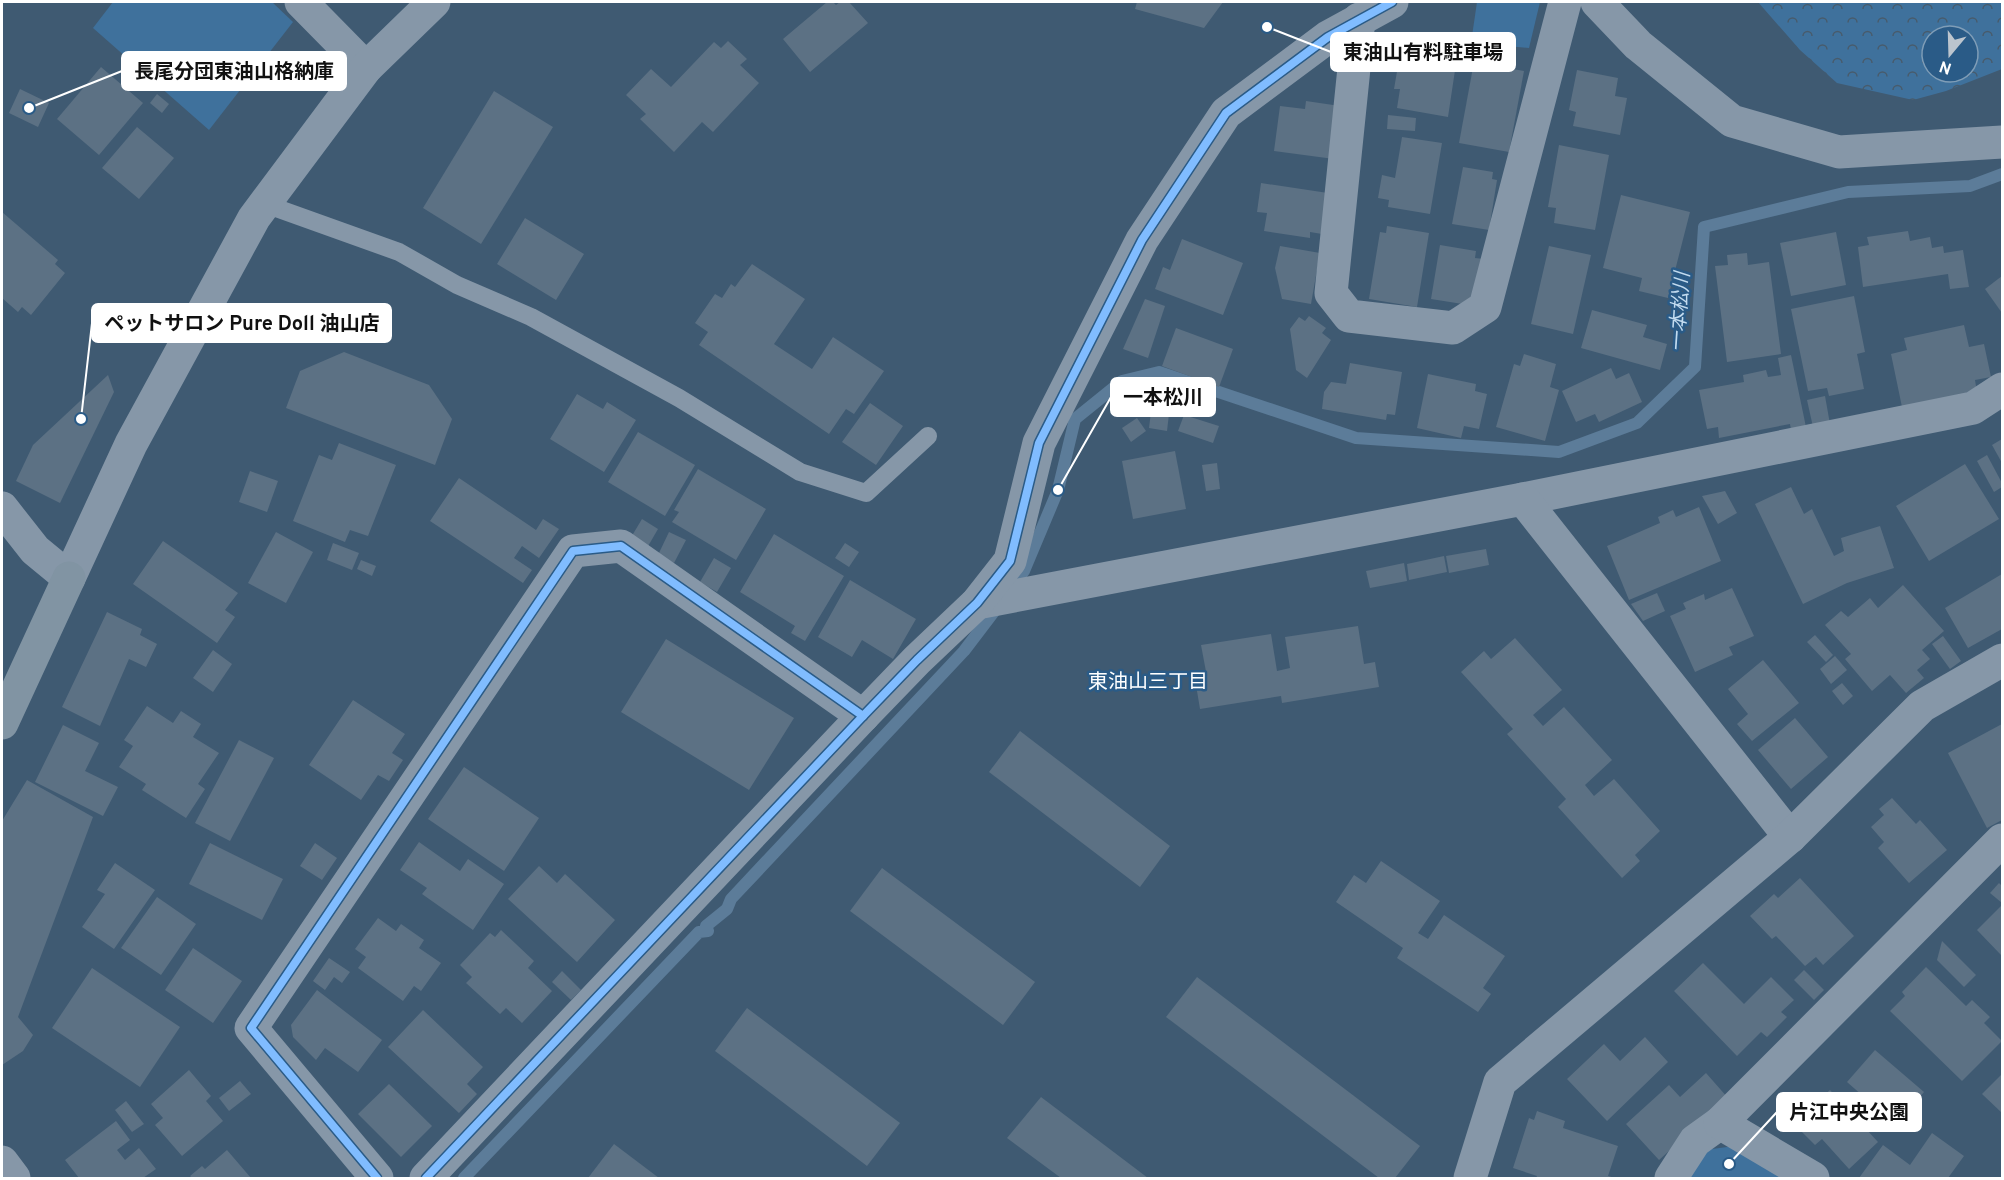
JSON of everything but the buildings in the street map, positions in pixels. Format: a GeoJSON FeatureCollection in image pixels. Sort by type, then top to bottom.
{"type":"FeatureCollection","features":[{"type":"Feature","properties":{"kind":"main road"},"geometry":{"type":"LineString","coordinates":[[2,723],[69,578]]}},
{"type":"Feature","properties":{"kind":"street"},"geometry":{"type":"LineString","coordinates":[[301,2],[366,68]]}},
{"type":"Feature","properties":{"kind":"street"},"geometry":{"type":"LineString","coordinates":[[2,508],[35,550],[69,578],[131,444],[254,218],[366,68],[434,2]]}},
{"type":"Feature","properties":{"kind":"street"},"geometry":{"type":"LineString","coordinates":[[426,1179],[863,716],[917,660],[981,602],[1010,561],[1039,443],[1142,240],[1226,112],[1328,37],[1392,2]]}},
{"type":"Feature","properties":{"kind":"street"},"geometry":{"type":"LineString","coordinates":[[1359,19],[1331,293],[1349,316],[1453,328],[1485,308],[1565,2]]}},
{"type":"Feature","properties":{"kind":"street"},"geometry":{"type":"LineString","coordinates":[[1597,2],[1638,45],[1732,121],[1839,152],[2002,142]]}},
{"type":"Feature","properties":{"kind":"street"},"geometry":{"type":"LineString","coordinates":[[981,602],[1523,499],[1973,408],[2002,389]]}},
{"type":"Feature","properties":{"kind":"street"},"geometry":{"type":"LineString","coordinates":[[1523,499],[1790,837]]}},
{"type":"Feature","properties":{"kind":"street"},"geometry":{"type":"LineString","coordinates":[[377,1179],[251,1028],[573,551],[621,546],[863,716]]}},
{"type":"Feature","properties":{"kind":"street"},"geometry":{"type":"LineString","coordinates":[[1470,1179],[1500,1082],[1790,837],[1922,706],[2002,660]]}},
{"type":"Feature","properties":{"kind":"street"},"geometry":{"type":"LineString","coordinates":[[1671,1179],[1695,1141],[1720,1123],[2002,840]]}},
{"type":"Feature","properties":{"kind":"street"},"geometry":{"type":"LineString","coordinates":[[1720,1123],[1813,1179]]}},
{"type":"Feature","properties":{"kind":"street"},"geometry":{"type":"LineString","coordinates":[[2,1162],[14,1179]]}},
{"type":"Feature","properties":{"kind":"lane"},"geometry":{"type":"LineString","coordinates":[[265,204],[399,252],[457,285],[531,317],[679,398],[800,472],[866,493],[928,436]]}},
{"type":"Feature","properties":{"kind":"green space"},"geometry":{"type":"Polygon","coordinates":[[[113,2],[272,2],[293,22],[209,130],[93,28],[113,2]]]}},
{"type":"Feature","properties":{"kind":"green space"},"geometry":{"type":"Polygon","coordinates":[[[1477,2],[1540,2],[1529,48],[1471,43],[1477,2]]]}},
{"type":"Feature","properties":{"kind":"green space"},"geometry":{"type":"Polygon","coordinates":[[[1758,2],[2002,2],[2002,69],[1980,78],[1980,24],[1920,24],[1920,84],[1964,84],[1913,100],[1837,83],[1800,50],[1758,2]]]}},
{"type":"Feature","properties":{"kind":"green space"},"geometry":{"type":"Polygon","coordinates":[[[1735,1146],[1784,1178],[1689,1178],[1704,1150],[1735,1146]]]}},
{"type":"Feature","properties":{"kind":"waterway","name":"一本松川"},"geometry":{"type":"LineString","coordinates":[[1009,591],[1024,571],[1058,490],[1075,419],[1122,381],[1159,372],[1356,438],[1559,452],[1637,423],[1695,367],[1704,227],[1848,192],[1970,186],[2002,174]]}},
{"type":"Feature","properties":{"kind":"waterway","name":"一本松川"},"geometry":{"type":"LineString","coordinates":[[464,1178],[699,932],[708,931],[706,926],[727,909],[731,899],[964,651],[999,605]]}},
{"type":"Feature","properties":{"kind":"cycle path"},"geometry":{"type":"LineString","coordinates":[[426,1178],[863,716],[977,603],[1010,561],[1039,443],[1142,240],[1226,113],[1328,37],[1392,2]]}},
{"type":"Feature","properties":{"kind":"cycle path"},"geometry":{"type":"LineString","coordinates":[[377,1178],[251,1028],[573,551],[621,546],[863,716]]}},
{"type":"Feature","properties":{"kind":"place","name":"東油山有料駐車場"},"geometry":{"type":"Point","coordinates":[1267,27]}},
{"type":"Feature","properties":{"kind":"place","name":"長尾分団東油山格納庫"},"geometry":{"type":"Point","coordinates":[29,108]}},
{"type":"Feature","properties":{"kind":"place","name":"ペットサロン Pure Doll 油山店"},"geometry":{"type":"Point","coordinates":[81,419]}},
{"type":"Feature","properties":{"kind":"place","name":"一本松川"},"geometry":{"type":"Point","coordinates":[1058,490]}},
{"type":"Feature","properties":{"kind":"place","name":"片江中央公園"},"geometry":{"type":"Point","coordinates":[1729,1164]}},
{"type":"Feature","properties":{"kind":"district","name":"東油山三丁目"},"geometry":{"type":"Point","coordinates":[1148,681]}}]}
